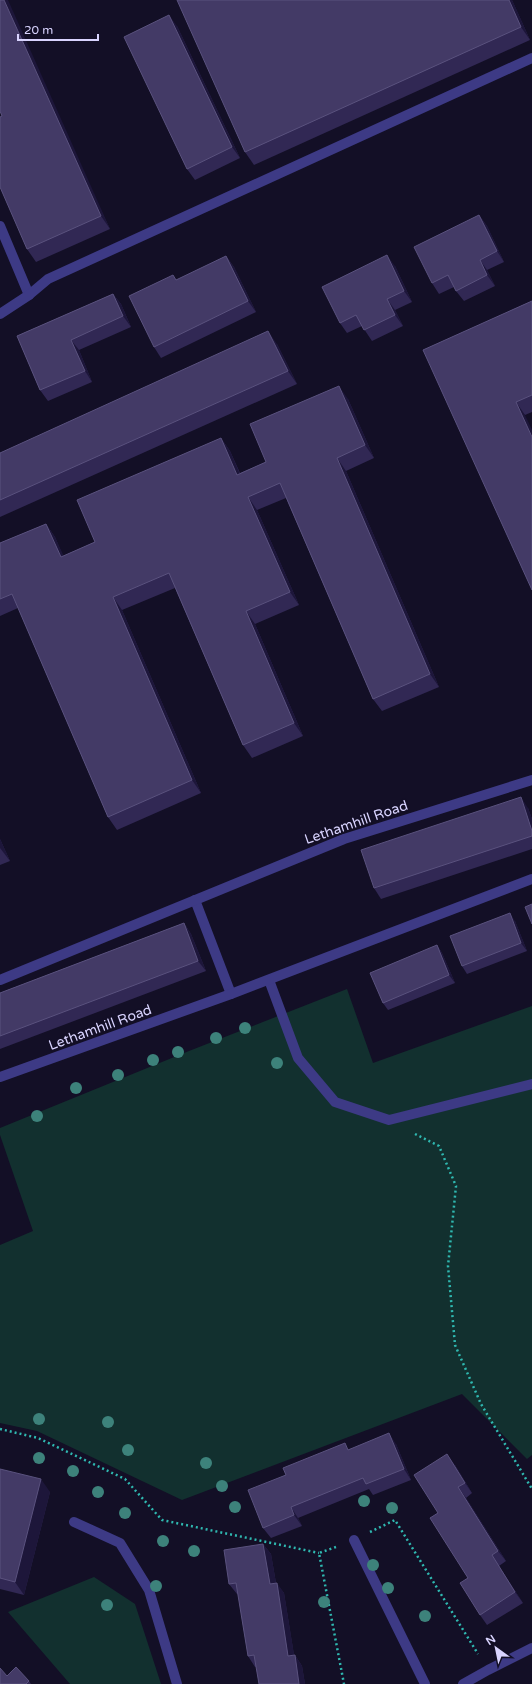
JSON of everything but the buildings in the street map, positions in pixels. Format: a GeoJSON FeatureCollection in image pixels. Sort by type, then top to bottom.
{"type":"FeatureCollection","features":[{"type":"Feature","properties":{"kind":"street"},"geometry":{"type":"LineString","coordinates":[[0,314],[29,295],[48,279],[532,58]]}},
{"type":"Feature","properties":{"kind":"street"},"geometry":{"type":"LineString","coordinates":[[0,226],[29,295]]}},
{"type":"Feature","properties":{"kind":"street","name":"Lethamhill Road"},"geometry":{"type":"LineString","coordinates":[[0,980],[344,838],[531,782]]}},
{"type":"Feature","properties":{"kind":"street","name":"Lethamhill Road"},"geometry":{"type":"LineString","coordinates":[[0,1077],[269,980],[532,879]]}},
{"type":"Feature","properties":{"kind":"street"},"geometry":{"type":"LineString","coordinates":[[194,900],[231,994]]}},
{"type":"Feature","properties":{"kind":"street"},"geometry":{"type":"LineString","coordinates":[[269,980],[298,1058],[335,1102],[389,1120],[532,1084]]}},
{"type":"Feature","properties":{"kind":"street"},"geometry":{"type":"LineString","coordinates":[[74,1522],[120,1544],[149,1590],[177,1684]]}},
{"type":"Feature","properties":{"kind":"street"},"geometry":{"type":"LineString","coordinates":[[354,1540],[425,1684]]}},
{"type":"Feature","properties":{"kind":"street"},"geometry":{"type":"LineString","coordinates":[[463,1684],[532,1648]]}},
{"type":"Feature","properties":{"kind":"path"},"geometry":{"type":"LineString","coordinates":[[389,1120],[439,1146],[456,1186],[448,1266],[455,1345],[481,1404],[532,1488]]}},
{"type":"Feature","properties":{"kind":"path"},"geometry":{"type":"LineString","coordinates":[[0,1429],[38,1438],[125,1479],[162,1520],[319,1553]]}},
{"type":"Feature","properties":{"kind":"green space"},"geometry":{"type":"Polygon","coordinates":[[[347,989],[373,1063],[532,1006],[532,1455],[527,1459],[462,1394],[182,1500],[37,1431],[0,1423],[0,1245],[33,1231],[0,1135],[0,1128],[347,989]]]}},
{"type":"Feature","properties":{"kind":"green space"},"geometry":{"type":"Polygon","coordinates":[[[94,1577],[135,1604],[161,1684],[70,1684],[8,1612],[94,1577]]]}}]}
